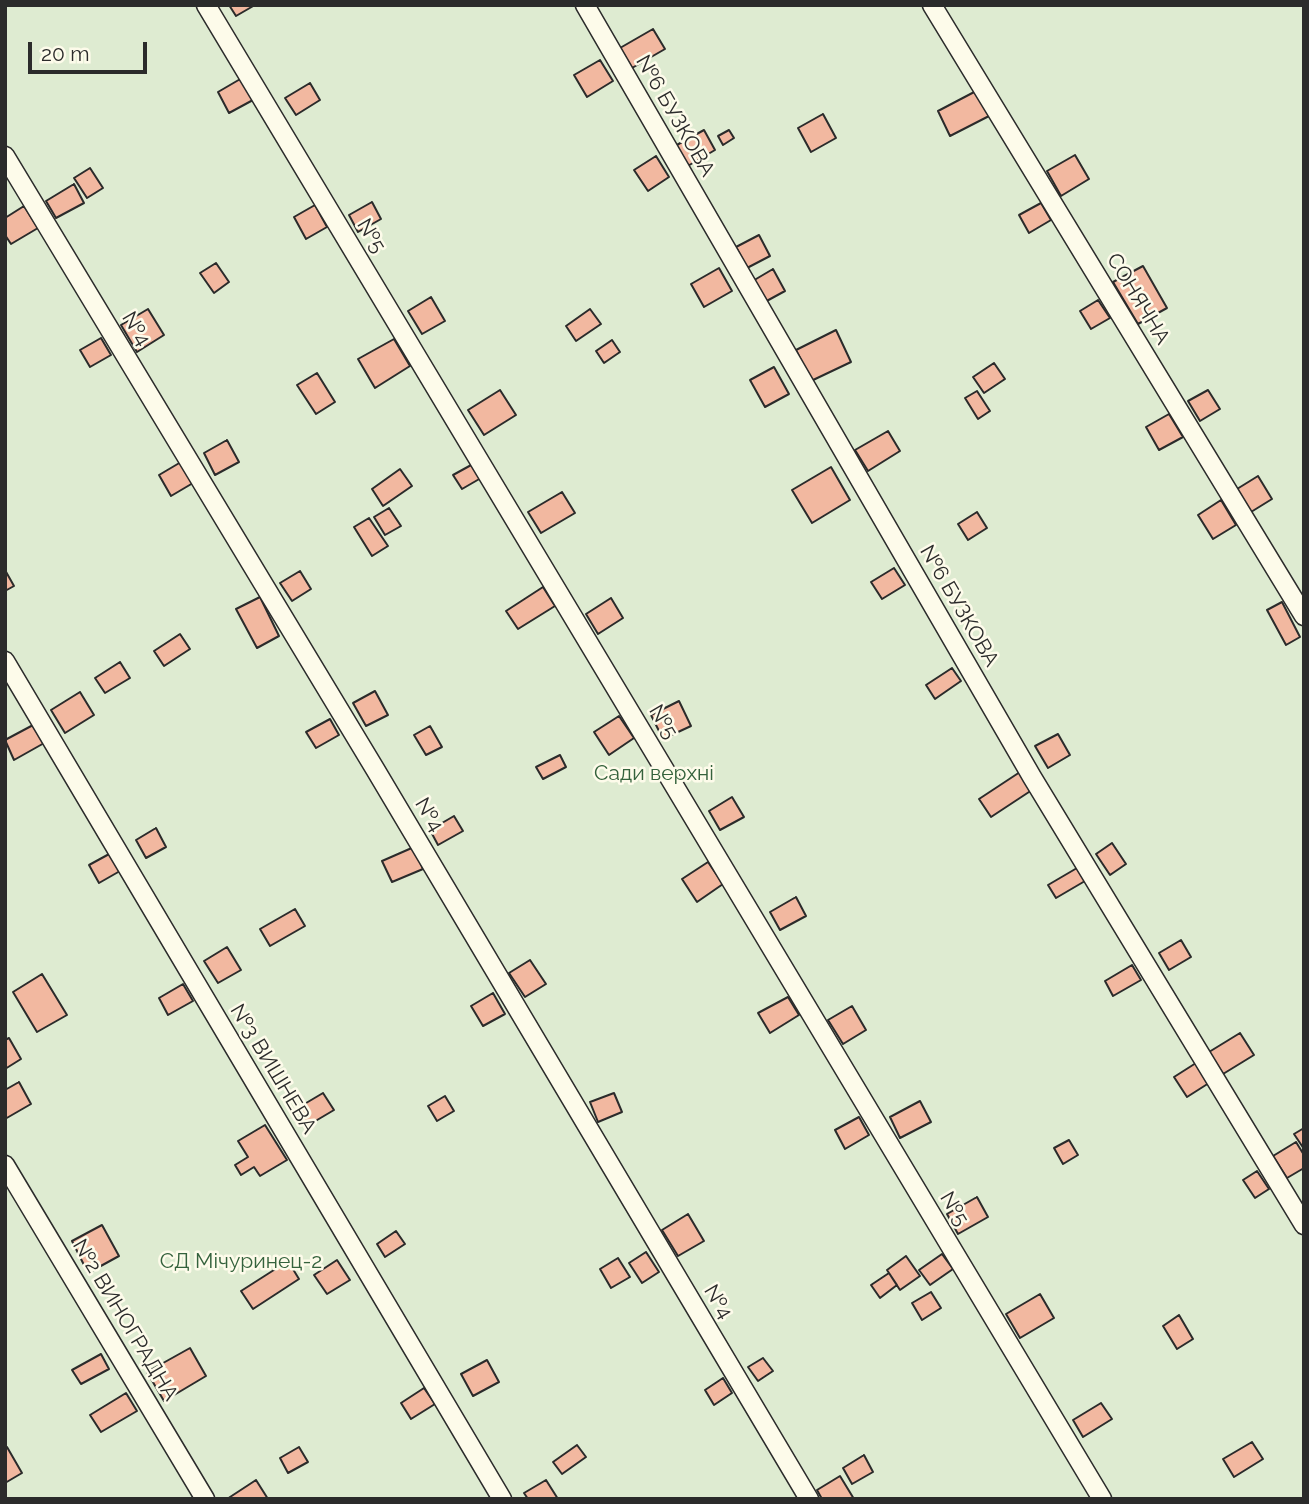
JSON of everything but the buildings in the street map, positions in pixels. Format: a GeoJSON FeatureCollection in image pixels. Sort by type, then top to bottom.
{"type":"FeatureCollection","features":[{"type":"Feature","properties":{"kind":"lane","name":"№5"},"geometry":{"type":"LineString","coordinates":[[206,5],[1102,1499]]}},
{"type":"Feature","properties":{"kind":"lane","name":"№6 БУЗКОВА"},"geometry":{"type":"LineString","coordinates":[[585,5],[1032,777],[1304,1225]]}},
{"type":"Feature","properties":{"kind":"lane","name":"СОНЯЧНА"},"geometry":{"type":"LineString","coordinates":[[932,5],[1304,616]]}},
{"type":"Feature","properties":{"kind":"lane","name":"№4"},"geometry":{"type":"LineString","coordinates":[[5,156],[375,769],[809,1499]]}},
{"type":"Feature","properties":{"kind":"lane","name":"№3 ВИШНЕВА"},"geometry":{"type":"LineString","coordinates":[[5,662],[502,1499]]}},
{"type":"Feature","properties":{"kind":"lane","name":"№2 ВИНОГРАДНА"},"geometry":{"type":"LineString","coordinates":[[5,1164],[205,1499]]}},
{"type":"Feature","properties":{"kind":"green space","name":"Сади верхні"},"geometry":{"type":"Polygon","coordinates":[[[5,5],[1304,5],[1304,1499],[5,1499],[5,5]]]}},
{"type":"Feature","properties":{"kind":"park label","name":"СД Мічуринец-2"},"geometry":{"type":"Point","coordinates":[241,1262]}}]}
